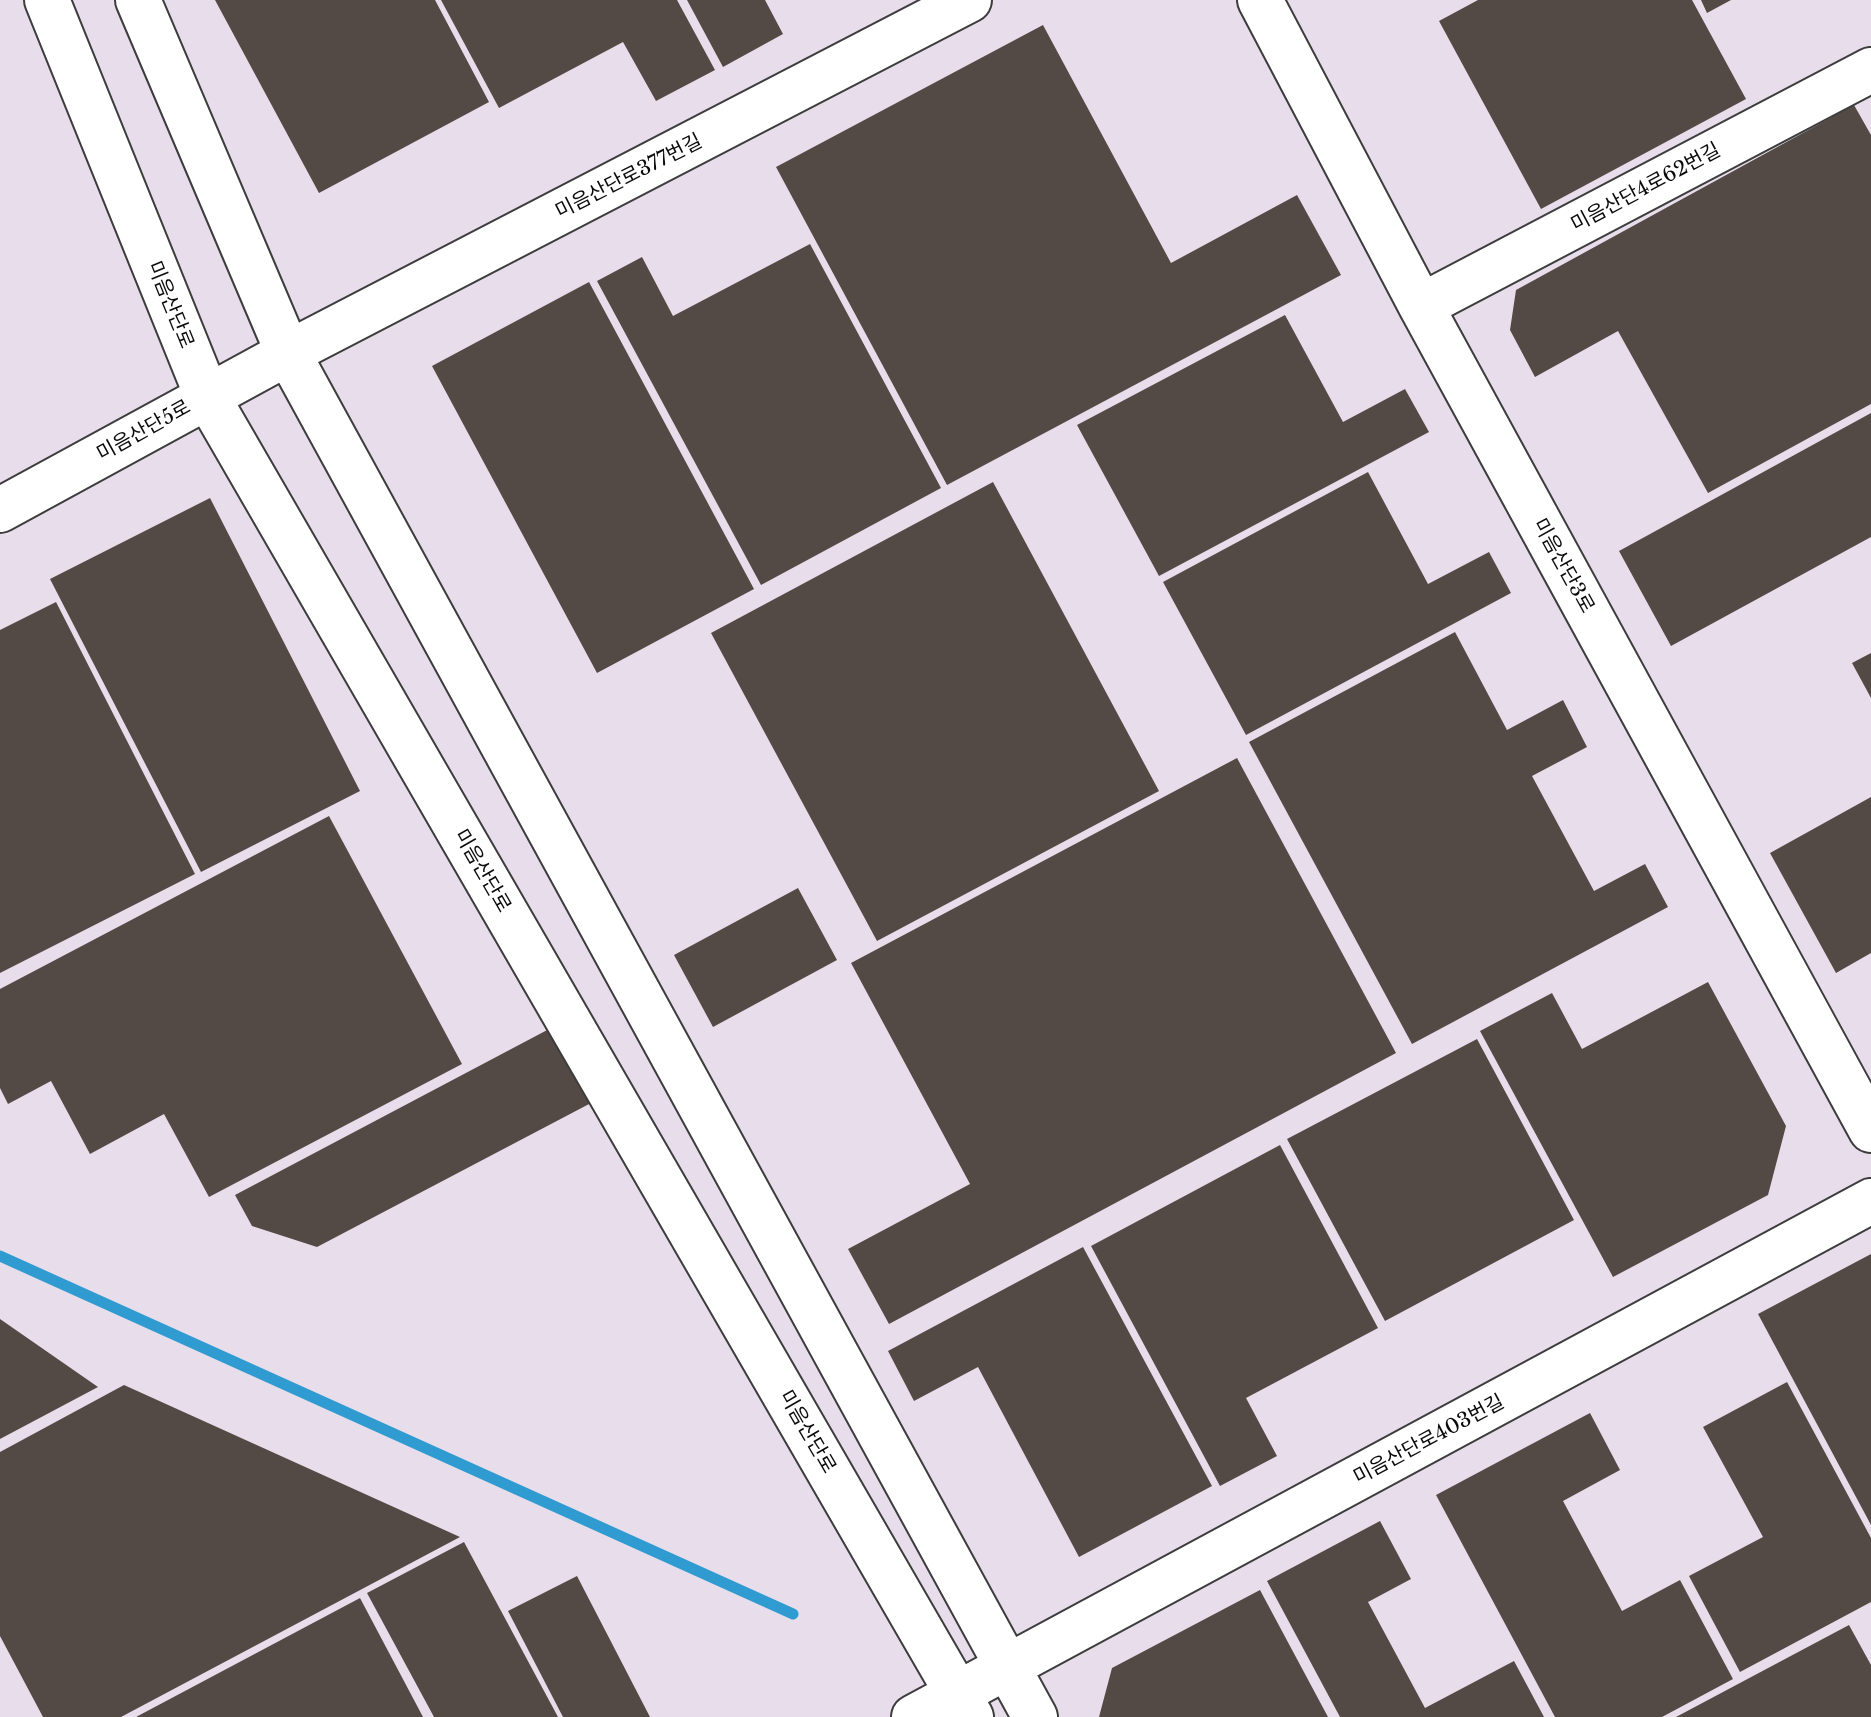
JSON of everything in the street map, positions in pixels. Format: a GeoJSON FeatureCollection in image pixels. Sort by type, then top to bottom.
{"type":"FeatureCollection","features":[{"type":"Feature","properties":{"kind":"street","name":"미음산단로"},"geometry":{"type":"LineString","coordinates":[[47,0],[207,396],[981,1689],[1035,1717]]}},
{"type":"Feature","properties":{"kind":"street","name":"미음산단로"},"geometry":{"type":"LineString","coordinates":[[138,0],[288,353],[981,1689]]}},
{"type":"Feature","properties":{"kind":"street","name":"미음산단로377번길"},"geometry":{"type":"LineString","coordinates":[[288,353],[969,0]]}},
{"type":"Feature","properties":{"kind":"street","name":"미음산단3로"},"geometry":{"type":"LineString","coordinates":[[1260,0],[1421,306],[1871,1130]]}},
{"type":"Feature","properties":{"kind":"street","name":"미음산단4로62번길"},"geometry":{"type":"LineString","coordinates":[[1421,306],[1871,70]]}},
{"type":"Feature","properties":{"kind":"street","name":"미음산단5로"},"geometry":{"type":"LineString","coordinates":[[0,510],[288,353]]}},
{"type":"Feature","properties":{"kind":"street","name":"미음산단로403번길"},"geometry":{"type":"LineString","coordinates":[[914,1717],[981,1689],[1871,1201]]}},
{"type":"Feature","properties":{"kind":"shaded area"},"geometry":{"type":"Polygon","coordinates":[[[0,0],[1871,0],[1871,1717],[0,1717],[0,0]]]}},
{"type":"Feature","properties":{"kind":"building"},"geometry":{"type":"Polygon","coordinates":[[[215,0],[435,0],[489,102],[319,193],[215,0]]]}},
{"type":"Feature","properties":{"kind":"building"},"geometry":{"type":"Polygon","coordinates":[[[441,0],[677,0],[715,70],[656,101],[623,42],[499,108],[441,0]]]}},
{"type":"Feature","properties":{"kind":"building"},"geometry":{"type":"Polygon","coordinates":[[[687,0],[765,0],[783,34],[723,67],[687,0]]]}},
{"type":"Feature","properties":{"kind":"building"},"geometry":{"type":"Polygon","coordinates":[[[1478,0],[1692,0],[1746,99],[1541,209],[1439,21],[1478,0]]]}},
{"type":"Feature","properties":{"kind":"building"},"geometry":{"type":"Polygon","coordinates":[[[1701,0],[1731,0],[1707,13],[1701,0]]]}},
{"type":"Feature","properties":{"kind":"building"},"geometry":{"type":"Polygon","coordinates":[[[1043,25],[1171,263],[1297,195],[1341,275],[947,485],[776,167],[1043,25]]]}},
{"type":"Feature","properties":{"kind":"building"},"geometry":{"type":"Polygon","coordinates":[[[1854,105],[1871,135],[1871,404],[1708,493],[1618,331],[1535,377],[1510,330],[1516,290],[1854,105]]]}},
{"type":"Feature","properties":{"kind":"building"},"geometry":{"type":"Polygon","coordinates":[[[810,244],[941,488],[761,585],[597,281],[642,257],[673,316],[810,244]]]}},
{"type":"Feature","properties":{"kind":"building"},"geometry":{"type":"Polygon","coordinates":[[[589,282],[754,589],[597,673],[432,366],[589,282]]]}},
{"type":"Feature","properties":{"kind":"building"},"geometry":{"type":"Polygon","coordinates":[[[1285,315],[1343,422],[1405,389],[1429,432],[1159,576],[1077,425],[1285,315]]]}},
{"type":"Feature","properties":{"kind":"building"},"geometry":{"type":"Polygon","coordinates":[[[1871,413],[1871,537],[1671,646],[1619,551],[1871,413]]]}},
{"type":"Feature","properties":{"kind":"building"},"geometry":{"type":"Polygon","coordinates":[[[1368,472],[1428,584],[1489,552],[1511,593],[1246,735],[1163,582],[1368,472]]]}},
{"type":"Feature","properties":{"kind":"building"},"geometry":{"type":"Polygon","coordinates":[[[993,482],[1159,791],[877,941],[711,633],[993,482]]]}},
{"type":"Feature","properties":{"kind":"building"},"geometry":{"type":"Polygon","coordinates":[[[210,498],[360,791],[201,872],[50,579],[210,498]]]}},
{"type":"Feature","properties":{"kind":"building"},"geometry":{"type":"Polygon","coordinates":[[[56,602],[195,874],[0,973],[0,630],[56,602]]]}},
{"type":"Feature","properties":{"kind":"building"},"geometry":{"type":"Polygon","coordinates":[[[1455,632],[1507,730],[1563,700],[1587,747],[1532,776],[1594,891],[1645,864],[1668,907],[1412,1044],[1249,742],[1455,632]]]}},
{"type":"Feature","properties":{"kind":"building"},"geometry":{"type":"Polygon","coordinates":[[[1871,653],[1871,698],[1852,663],[1871,653]]]}},
{"type":"Feature","properties":{"kind":"building"},"geometry":{"type":"Polygon","coordinates":[[[1237,758],[1396,1053],[889,1324],[848,1249],[970,1184],[851,963],[1237,758]]]}},
{"type":"Feature","properties":{"kind":"building"},"geometry":{"type":"Polygon","coordinates":[[[1871,797],[1871,953],[1836,973],[1770,853],[1871,797]]]}},
{"type":"Feature","properties":{"kind":"building"},"geometry":{"type":"Polygon","coordinates":[[[329,816],[462,1064],[209,1197],[164,1114],[90,1154],[51,1081],[8,1104],[0,1088],[0,989],[329,816]]]}},
{"type":"Feature","properties":{"kind":"building"},"geometry":{"type":"Polygon","coordinates":[[[798,888],[837,960],[713,1027],[674,955],[798,888]]]}},
{"type":"Feature","properties":{"kind":"building"},"geometry":{"type":"Polygon","coordinates":[[[1708,982],[1786,1126],[1768,1195],[1613,1277],[1480,1031],[1552,993],[1582,1049],[1708,982]]]}},
{"type":"Feature","properties":{"kind":"building"},"geometry":{"type":"Polygon","coordinates":[[[551,1028],[591,1103],[317,1247],[252,1226],[235,1195],[551,1028]]]}},
{"type":"Feature","properties":{"kind":"building"},"geometry":{"type":"Polygon","coordinates":[[[1477,1039],[1574,1220],[1385,1321],[1287,1139],[1477,1039]]]}},
{"type":"Feature","properties":{"kind":"building"},"geometry":{"type":"Polygon","coordinates":[[[1280,1145],[1378,1328],[1246,1398],[1277,1456],[1220,1486],[1091,1246],[1280,1145]]]}},
{"type":"Feature","properties":{"kind":"building"},"geometry":{"type":"Polygon","coordinates":[[[1083,1247],[1212,1486],[1079,1557],[978,1367],[914,1401],[888,1351],[1083,1247]]]}},
{"type":"Feature","properties":{"kind":"building"},"geometry":{"type":"Polygon","coordinates":[[[1871,1254],[1871,1525],[1758,1314],[1871,1254]]]}},
{"type":"Feature","properties":{"kind":"building"},"geometry":{"type":"Polygon","coordinates":[[[0,1319],[98,1387],[0,1439],[0,1319]]]}},
{"type":"Feature","properties":{"kind":"building"},"geometry":{"type":"Polygon","coordinates":[[[1787,1382],[1871,1538],[1871,1602],[1740,1672],[1689,1576],[1763,1537],[1703,1427],[1787,1382]]]}},
{"type":"Feature","properties":{"kind":"building"},"geometry":{"type":"Polygon","coordinates":[[[124,1385],[460,1537],[121,1717],[43,1717],[0,1636],[0,1452],[124,1385]]]}},
{"type":"Feature","properties":{"kind":"building"},"geometry":{"type":"Polygon","coordinates":[[[1590,1413],[1620,1470],[1563,1501],[1622,1611],[1680,1580],[1733,1679],[1662,1717],[1555,1717],[1436,1495],[1590,1413]]]}},
{"type":"Feature","properties":{"kind":"building"},"geometry":{"type":"Polygon","coordinates":[[[1380,1521],[1411,1579],[1368,1602],[1425,1708],[1514,1661],[1544,1717],[1340,1717],[1267,1581],[1380,1521]]]}},
{"type":"Feature","properties":{"kind":"building"},"geometry":{"type":"Polygon","coordinates":[[[464,1542],[558,1717],[434,1717],[367,1593],[464,1542]]]}},
{"type":"Feature","properties":{"kind":"building"},"geometry":{"type":"Polygon","coordinates":[[[577,1576],[650,1717],[563,1717],[508,1611],[577,1576]]]}},
{"type":"Feature","properties":{"kind":"building"},"geometry":{"type":"Polygon","coordinates":[[[1260,1590],[1328,1717],[1099,1717],[1112,1668],[1260,1590]]]}},
{"type":"Feature","properties":{"kind":"building"},"geometry":{"type":"Polygon","coordinates":[[[360,1598],[423,1717],[136,1717],[360,1598]]]}},
{"type":"Feature","properties":{"kind":"building"},"geometry":{"type":"Polygon","coordinates":[[[1849,1625],[1871,1665],[1871,1717],[1676,1717],[1849,1625]]]}},
{"type":"Feature","properties":{"kind":"waterway"},"geometry":{"type":"LineString","coordinates":[[0,1256],[793,1614]]}}]}
